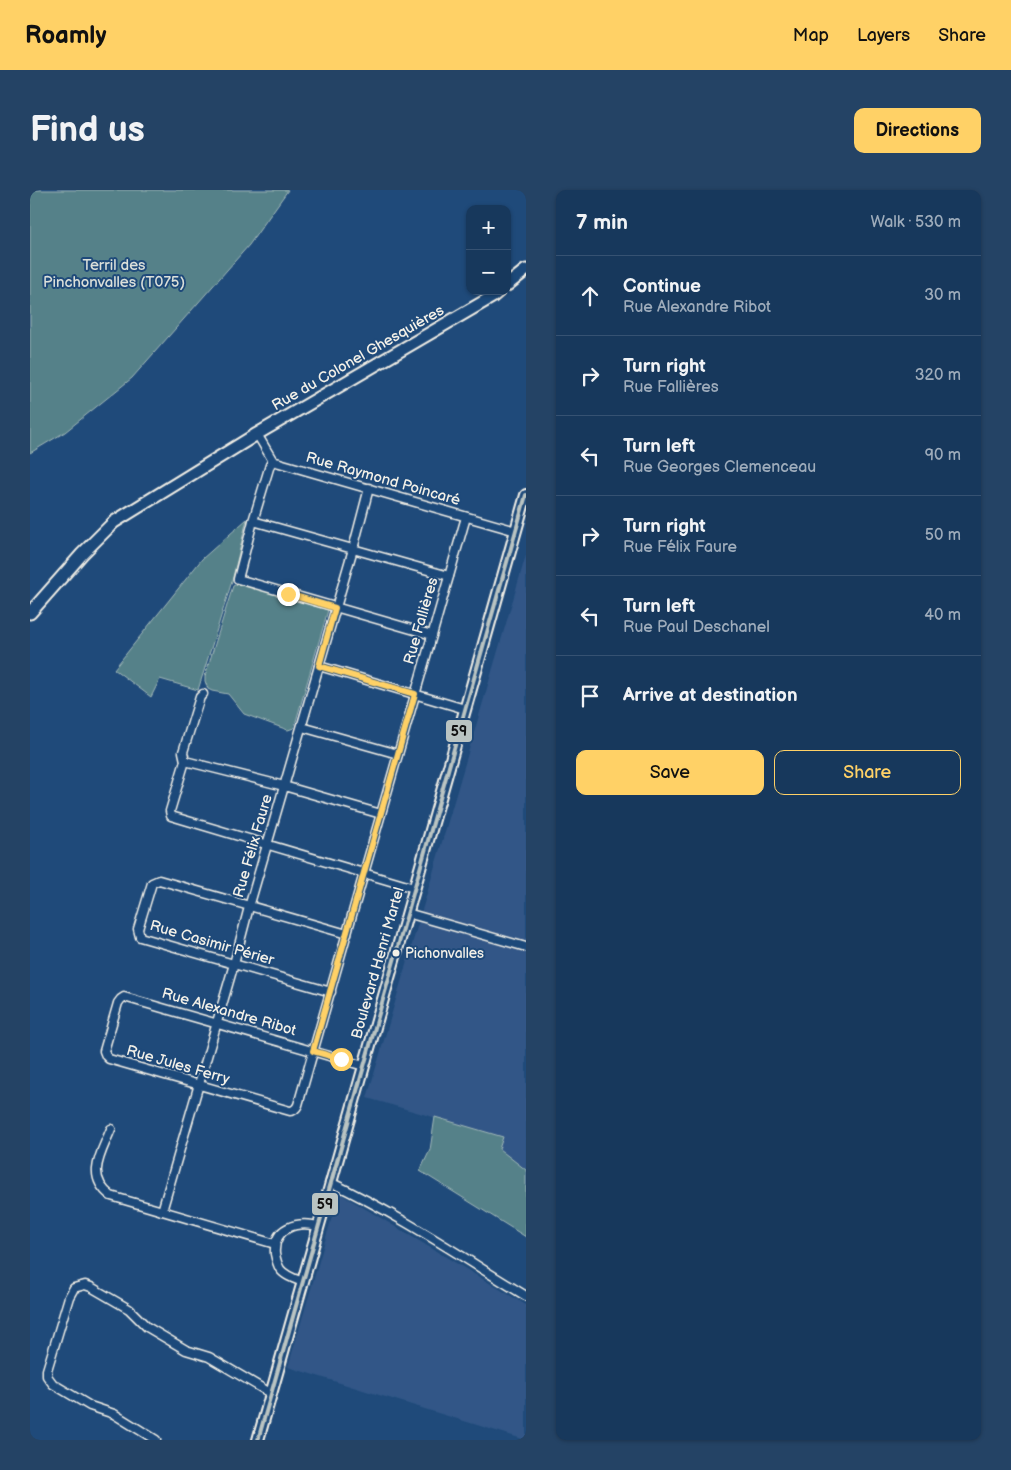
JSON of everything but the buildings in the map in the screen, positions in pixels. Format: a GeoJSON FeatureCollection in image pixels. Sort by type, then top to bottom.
{"type":"FeatureCollection","features":[{"type":"Feature","properties":{"kind":"main road"},"geometry":{"type":"LineString","coordinates":[[511,282],[526,270]]}},
{"type":"Feature","properties":{"kind":"main road","name":"Rue du Colonel Ghesquières"},"geometry":{"type":"LineString","coordinates":[[30,613],[82,554],[114,522],[257,434],[494,295]]}},
{"type":"Feature","properties":{"kind":"street"},"geometry":{"type":"LineString","coordinates":[[257,434],[273,461],[270,465],[253,521],[238,579],[432,635]]}},
{"type":"Feature","properties":{"kind":"street","name":"Rue Raymond Poincaré"},"geometry":{"type":"LineString","coordinates":[[273,461],[516,531]]}},
{"type":"Feature","properties":{"kind":"street","name":"Rue Félix Faure"},"geometry":{"type":"LineString","coordinates":[[162,1211],[200,1085],[216,1023],[353,549],[368,488]]}},
{"type":"Feature","properties":{"kind":"street","name":"Boulevard Henri Martel"},"geometry":{"type":"LineString","coordinates":[[258,1440],[516,531],[523,518],[526,495]]}},
{"type":"Feature","properties":{"kind":"street","name":"Rue Fallières"},"geometry":{"type":"LineString","coordinates":[[296,1108],[466,517]]}},
{"type":"Feature","properties":{"kind":"street"},"geometry":{"type":"LineString","coordinates":[[253,521],[448,576]]}},
{"type":"Feature","properties":{"kind":"street"},"geometry":{"type":"LineString","coordinates":[[319,666],[465,709]]}},
{"type":"Feature","properties":{"kind":"street"},"geometry":{"type":"LineString","coordinates":[[203,694],[200,697],[183,752],[185,761],[170,811],[171,816],[414,888]]}},
{"type":"Feature","properties":{"kind":"street"},"geometry":{"type":"LineString","coordinates":[[302,727],[398,754]]}},
{"type":"Feature","properties":{"kind":"street"},"geometry":{"type":"LineString","coordinates":[[185,761],[284,786],[381,814]]}},
{"type":"Feature","properties":{"kind":"street","name":"Rue Casimir Périer"},"geometry":{"type":"LineString","coordinates":[[250,907],[158,880],[152,883],[138,929],[140,937],[330,992]]}},
{"type":"Feature","properties":{"kind":"street"},"geometry":{"type":"LineString","coordinates":[[250,907],[347,934]]}},
{"type":"Feature","properties":{"kind":"street"},"geometry":{"type":"LineString","coordinates":[[407,913],[526,947]]}},
{"type":"Feature","properties":{"kind":"street","name":"Rue Alexandre Ribot"},"geometry":{"type":"LineString","coordinates":[[118,1003],[124,997],[364,1066]]}},
{"type":"Feature","properties":{"kind":"street","name":"Rue Jules Ferry"},"geometry":{"type":"LineString","coordinates":[[118,1003],[104,1051],[109,1059],[290,1111],[296,1108]]}},
{"type":"Feature","properties":{"kind":"street"},"geometry":{"type":"LineString","coordinates":[[111,1129],[96,1170],[98,1181],[103,1190],[111,1196],[275,1244]]}},
{"type":"Feature","properties":{"kind":"street"},"geometry":{"type":"LineString","coordinates":[[330,1182],[406,1223],[526,1296]]}},
{"type":"Feature","properties":{"kind":"street"},"geometry":{"type":"LineString","coordinates":[[303,1282],[280,1269],[276,1260],[275,1244],[278,1237],[290,1226],[302,1224],[318,1226]]}},
{"type":"Feature","properties":{"kind":"street"},"geometry":{"type":"LineString","coordinates":[[156,1440],[114,1414],[90,1406],[49,1380],[47,1370],[69,1297],[74,1288],[85,1285],[91,1287],[128,1309],[147,1327],[186,1350],[209,1357],[271,1392]]}},
{"type":"Feature","properties":{"kind":"shaded area"},"geometry":{"type":"Polygon","coordinates":[[[526,555],[526,1170],[499,1149],[503,1137],[367,1098],[526,555]]]}},
{"type":"Feature","properties":{"kind":"shaded area"},"geometry":{"type":"Polygon","coordinates":[[[339,1193],[526,1305],[526,1440],[288,1367],[339,1193]]]}},
{"type":"Feature","properties":{"kind":"green space","name":"Terril des Pinchonvalles (T075)"},"geometry":{"type":"Polygon","coordinates":[[[30,190],[288,190],[249,245],[132,378],[65,432],[30,453],[30,190]]]}},
{"type":"Feature","properties":{"kind":"green space"},"geometry":{"type":"Polygon","coordinates":[[[247,519],[232,581],[198,690],[160,679],[151,697],[114,669],[202,559],[247,519]]]}},
{"type":"Feature","properties":{"kind":"green space"},"geometry":{"type":"Polygon","coordinates":[[[239,583],[328,610],[294,728],[288,730],[244,714],[228,694],[208,689],[205,676],[233,586],[239,583]]]}},
{"type":"Feature","properties":{"kind":"green space"},"geometry":{"type":"Polygon","coordinates":[[[435,1117],[503,1137],[499,1149],[526,1170],[526,1237],[420,1171],[430,1150],[435,1117]]]}},
{"type":"Feature","properties":{"kind":"transit line","name":"59"},"geometry":{"type":"LineString","coordinates":[[258,1440],[526,495]]}},
{"type":"Feature","properties":{"kind":"place","name":"Pichonvalles"},"geometry":{"type":"Point","coordinates":[396,953]}},
{"type":"Feature","properties":{"kind":"route"},"geometry":{"type":"LineString","coordinates":[[288,594],[335,608],[319,666],[415,694],[313,1051],[341,1059]]}}]}
